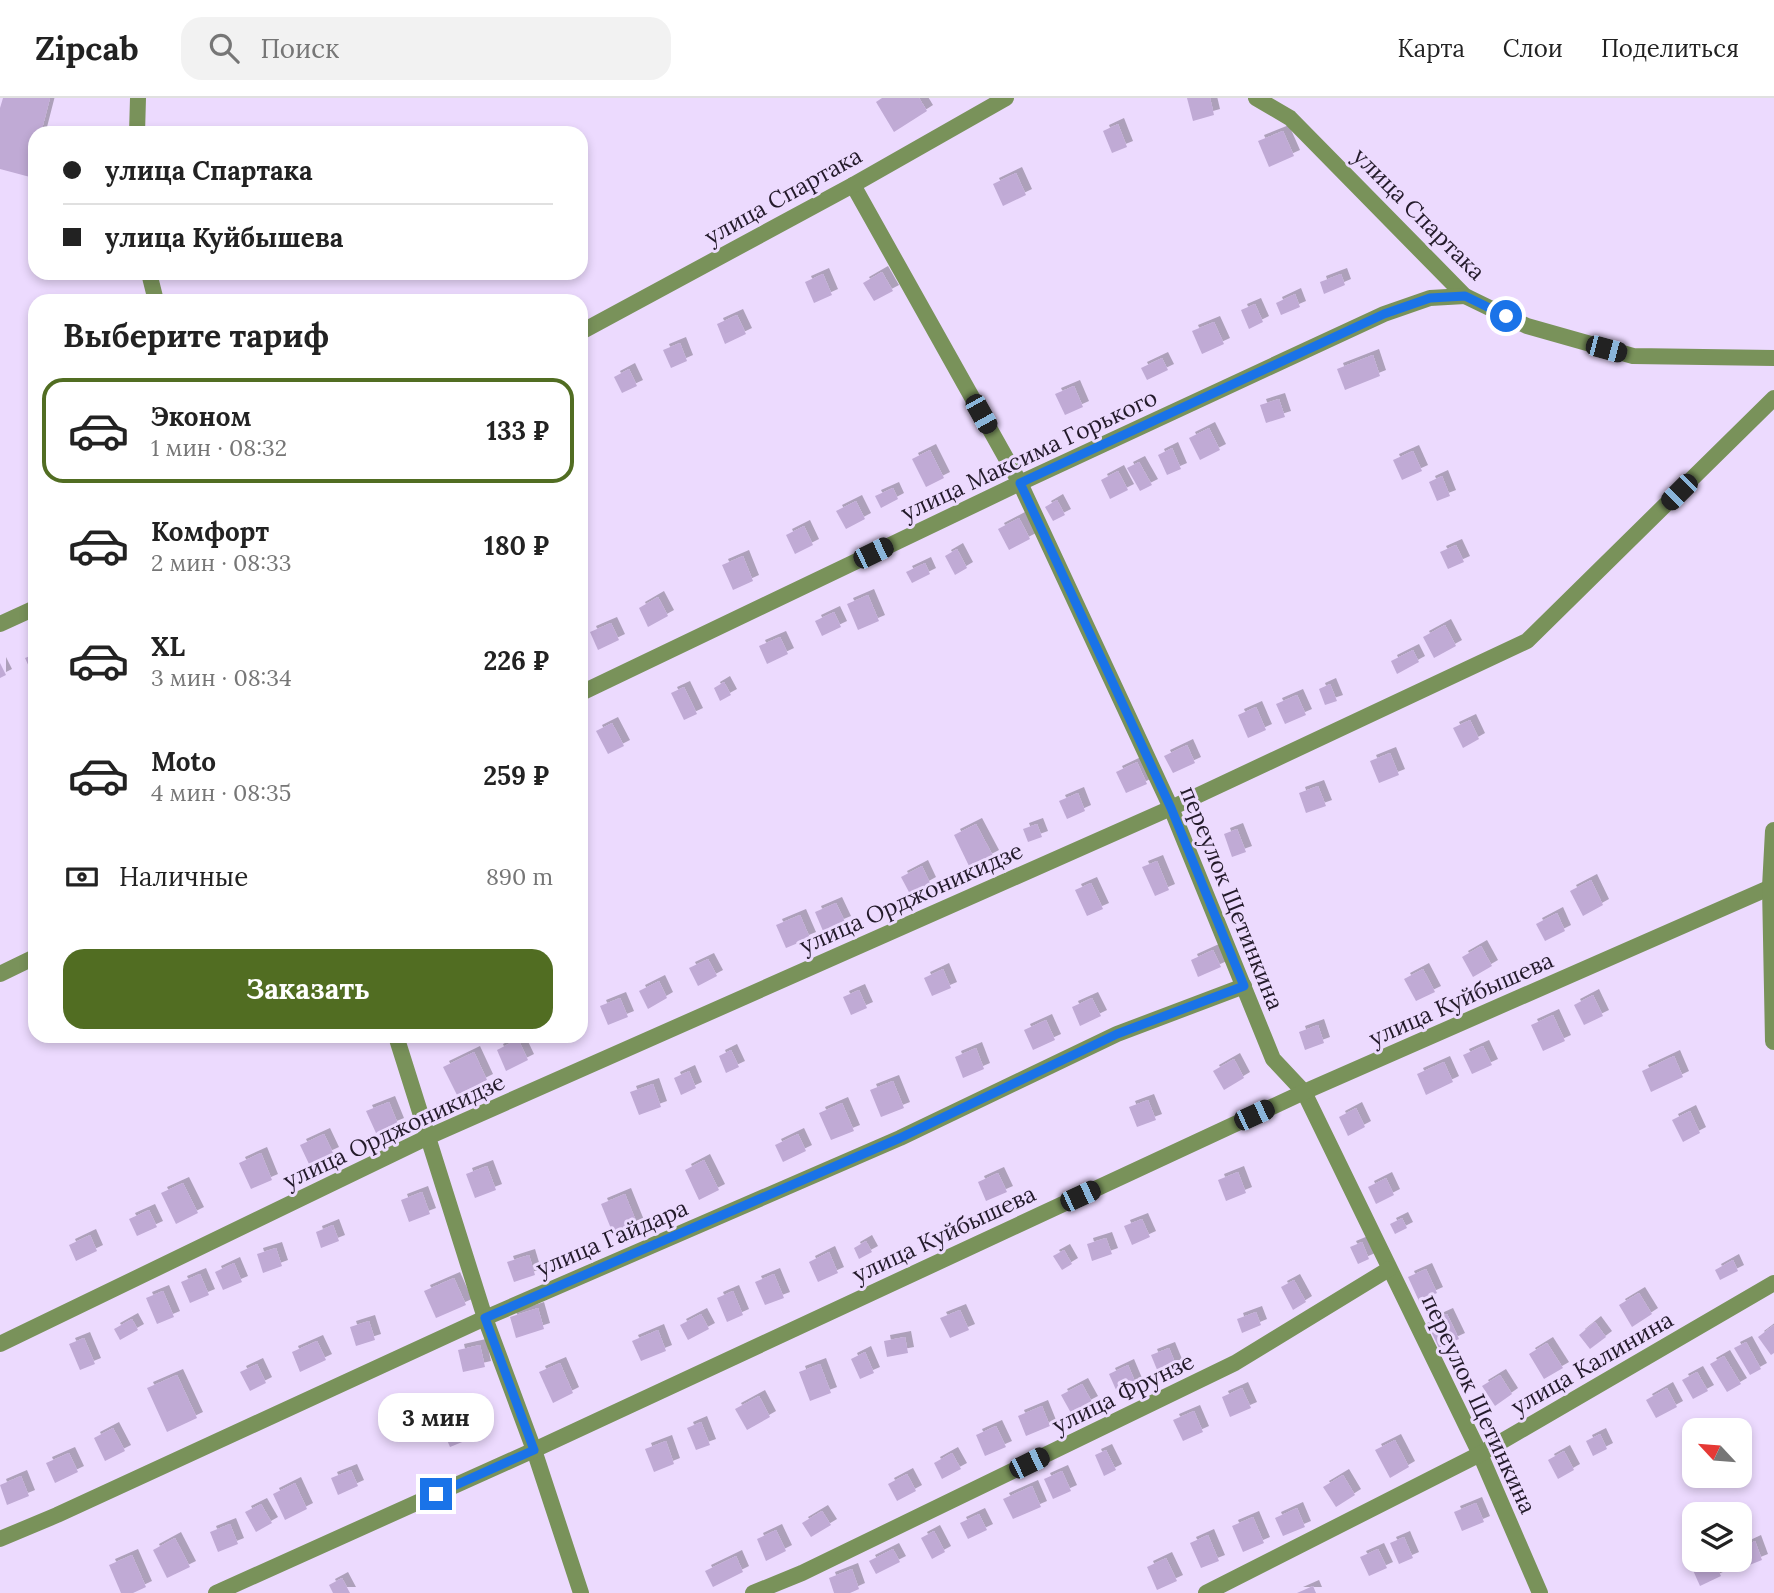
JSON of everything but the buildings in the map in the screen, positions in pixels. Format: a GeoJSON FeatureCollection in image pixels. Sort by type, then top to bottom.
{"type":"FeatureCollection","features":[{"type":"Feature","properties":{"kind":"street"},"geometry":{"type":"LineString","coordinates":[[137,126],[138,98]]}},
{"type":"Feature","properties":{"kind":"street","name":"улица Спартака"},"geometry":{"type":"LineString","coordinates":[[588,328],[853,186],[1006,98]]}},
{"type":"Feature","properties":{"kind":"street","name":"улица Спартака"},"geometry":{"type":"LineString","coordinates":[[1256,98],[1290,118],[1465,296],[1527,326],[1633,356],[1774,358]]}},
{"type":"Feature","properties":{"kind":"street","name":"переулок Щетинкина"},"geometry":{"type":"LineString","coordinates":[[853,186],[1020,483],[1171,808],[1273,1059],[1304,1092],[1480,1454],[1540,1593]]}},
{"type":"Feature","properties":{"kind":"street","name":"улица Максима Горького"},"geometry":{"type":"LineString","coordinates":[[588,690],[1020,483],[1384,314],[1430,298],[1465,296]]}},
{"type":"Feature","properties":{"kind":"street","name":"улица Орджоникидзе"},"geometry":{"type":"LineString","coordinates":[[0,1344],[428,1137],[1171,808],[1527,642],[1774,398]]}},
{"type":"Feature","properties":{"kind":"street"},"geometry":{"type":"LineString","coordinates":[[0,624],[28,611]]}},
{"type":"Feature","properties":{"kind":"street"},"geometry":{"type":"LineString","coordinates":[[1774,831],[1771,887],[1774,1041]]}},
{"type":"Feature","properties":{"kind":"street","name":"улица Куйбышева"},"geometry":{"type":"LineString","coordinates":[[216,1593],[534,1450],[1304,1092],[1771,887]]}},
{"type":"Feature","properties":{"kind":"street"},"geometry":{"type":"LineString","coordinates":[[0,974],[28,960]]}},
{"type":"Feature","properties":{"kind":"street","name":"улица Гайдара"},"geometry":{"type":"LineString","coordinates":[[0,1539],[485,1318],[900,1138],[1117,1034],[1244,986]]}},
{"type":"Feature","properties":{"kind":"street"},"geometry":{"type":"LineString","coordinates":[[398,1043],[485,1318],[534,1450],[581,1593]]}},
{"type":"Feature","properties":{"kind":"street","name":"улица Фрунзе"},"geometry":{"type":"LineString","coordinates":[[753,1593],[802,1573],[1235,1363],[1389,1269]]}},
{"type":"Feature","properties":{"kind":"street","name":"улица Калинина"},"geometry":{"type":"LineString","coordinates":[[1206,1593],[1480,1454],[1774,1283]]}},
{"type":"Feature","properties":{"kind":"route"},"geometry":{"type":"LineString","coordinates":[[436,1494],[534,1450],[485,1318],[900,1138],[1117,1034],[1244,986],[1171,808],[1020,483],[1384,314],[1430,298],[1465,296],[1506,316]]}}]}
